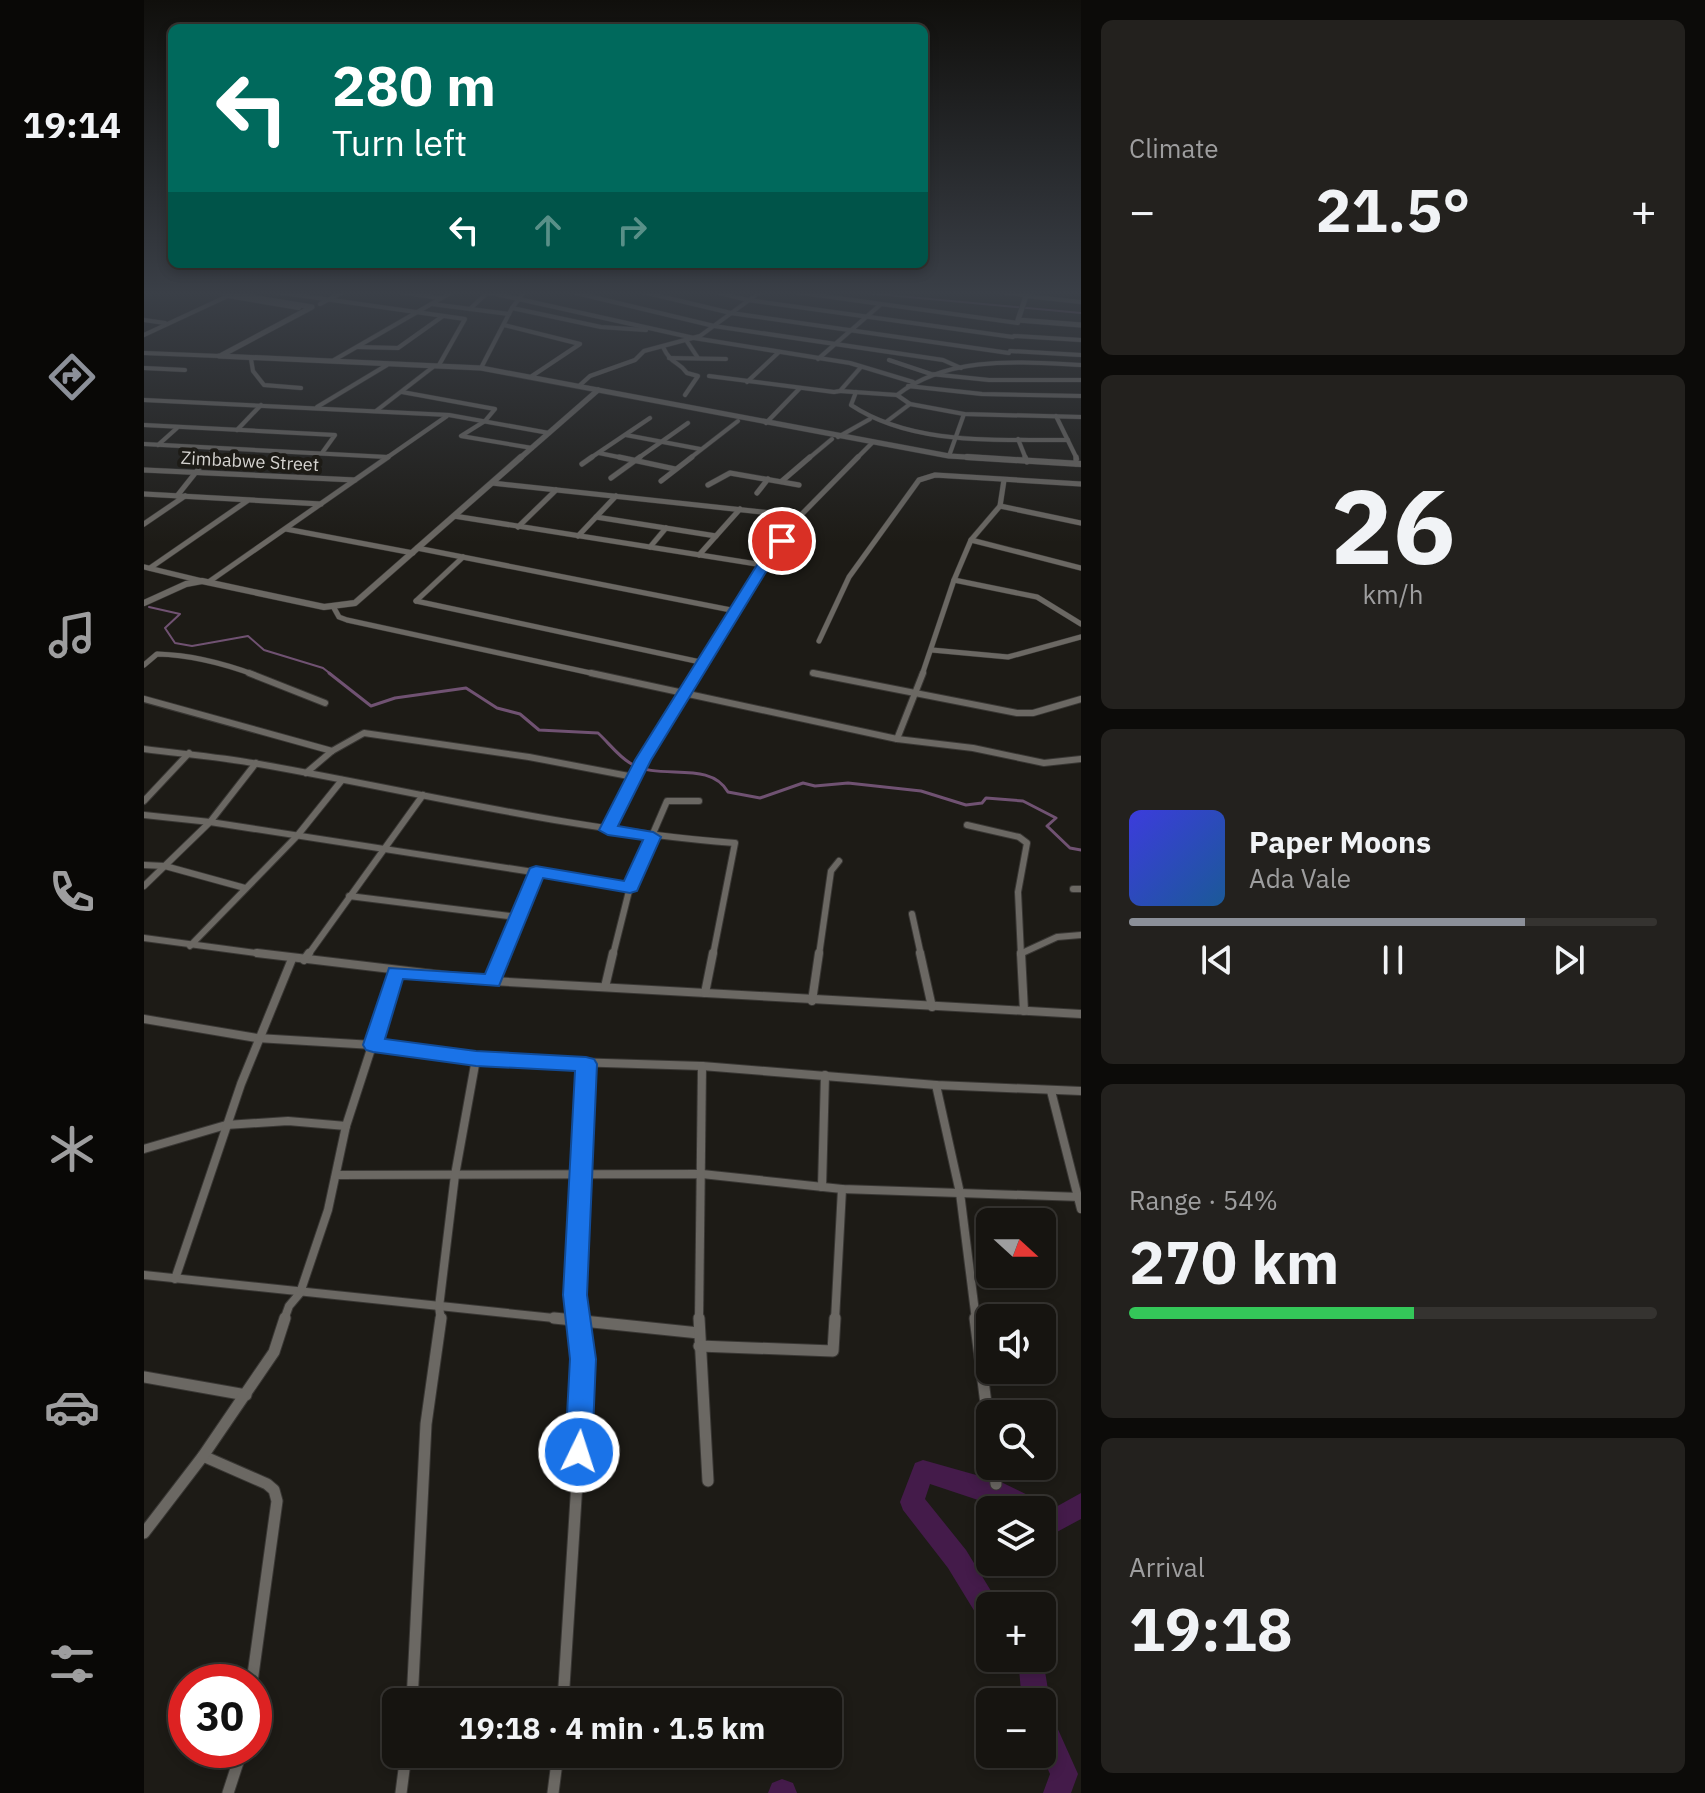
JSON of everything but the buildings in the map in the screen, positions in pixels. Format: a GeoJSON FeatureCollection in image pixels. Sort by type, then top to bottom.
{"type":"FeatureCollection","features":[{"type":"Feature","properties":{"kind":"street"},"geometry":{"type":"LineString","coordinates":[[257,376],[264,385],[301,388]]}},
{"type":"Feature","properties":{"kind":"street"},"geometry":{"type":"LineString","coordinates":[[316,408],[369,376]]}},
{"type":"Feature","properties":{"kind":"street"},"geometry":{"type":"LineString","coordinates":[[376,411],[423,376]]}},
{"type":"Feature","properties":{"kind":"street"},"geometry":{"type":"LineString","coordinates":[[515,376],[835,438]]}},
{"type":"Feature","properties":{"kind":"street"},"geometry":{"type":"LineString","coordinates":[[532,376],[738,421],[976,462],[1079,465]]}},
{"type":"Feature","properties":{"kind":"street"},"geometry":{"type":"LineString","coordinates":[[579,386],[591,376]]}},
{"type":"Feature","properties":{"kind":"street"},"geometry":{"type":"LineString","coordinates":[[685,395],[697,376]]}},
{"type":"Feature","properties":{"kind":"street"},"geometry":{"type":"LineString","coordinates":[[709,376],[800,388],[897,395],[910,404],[964,414],[1081,417]]}},
{"type":"Feature","properties":{"kind":"street"},"geometry":{"type":"LineString","coordinates":[[747,382],[754,376]]}},
{"type":"Feature","properties":{"kind":"street"},"geometry":{"type":"LineString","coordinates":[[840,391],[853,376]]}},
{"type":"Feature","properties":{"kind":"street"},"geometry":{"type":"LineString","coordinates":[[891,376],[913,382]]}},
{"type":"Feature","properties":{"kind":"street"},"geometry":{"type":"LineString","coordinates":[[897,395],[927,376]]}},
{"type":"Feature","properties":{"kind":"street"},"geometry":{"type":"LineString","coordinates":[[947,376],[989,380],[1081,380]]}},
{"type":"Feature","properties":{"kind":"street"},"geometry":{"type":"LineString","coordinates":[[972,393],[989,380]]}},
{"type":"Feature","properties":{"kind":"street"},"geometry":{"type":"LineString","coordinates":[[907,386],[972,393],[1081,396]]}},
{"type":"Feature","properties":{"kind":"street"},"geometry":{"type":"LineString","coordinates":[[766,423],[800,388]]}},
{"type":"Feature","properties":{"kind":"street"},"geometry":{"type":"LineString","coordinates":[[147,567],[334,608],[355,603],[596,391]]}},
{"type":"Feature","properties":{"kind":"street"},"geometry":{"type":"LineString","coordinates":[[402,392],[495,409],[485,421],[461,436],[532,448]]}},
{"type":"Feature","properties":{"kind":"street"},"geometry":{"type":"LineString","coordinates":[[856,392],[851,405],[870,419],[955,437],[1068,440]]}},
{"type":"Feature","properties":{"kind":"street"},"geometry":{"type":"LineString","coordinates":[[144,400],[449,415],[549,433]]}},
{"type":"Feature","properties":{"kind":"street"},"geometry":{"type":"LineString","coordinates":[[886,422],[910,404]]}},
{"type":"Feature","properties":{"kind":"street"},"geometry":{"type":"LineString","coordinates":[[237,430],[261,405]]}},
{"type":"Feature","properties":{"kind":"street"},"geometry":{"type":"LineString","coordinates":[[949,456],[964,414]]}},
{"type":"Feature","properties":{"kind":"street"},"geometry":{"type":"LineString","coordinates":[[144,603],[177,587],[206,581],[449,415]]}},
{"type":"Feature","properties":{"kind":"street"},"geometry":{"type":"LineString","coordinates":[[1056,416],[1079,465]]}},
{"type":"Feature","properties":{"kind":"street"},"geometry":{"type":"LineString","coordinates":[[582,464],[650,418]]}},
{"type":"Feature","properties":{"kind":"street"},"geometry":{"type":"LineString","coordinates":[[782,481],[835,438],[870,419]]}},
{"type":"Feature","properties":{"kind":"street"},"geometry":{"type":"LineString","coordinates":[[661,481],[738,421]]}},
{"type":"Feature","properties":{"kind":"street"},"geometry":{"type":"LineString","coordinates":[[611,478],[688,423]]}},
{"type":"Feature","properties":{"kind":"street"},"geometry":{"type":"LineString","coordinates":[[144,425],[335,435],[322,453]]}},
{"type":"Feature","properties":{"kind":"street"},"geometry":{"type":"LineString","coordinates":[[158,445],[178,427]]}},
{"type":"Feature","properties":{"kind":"street"},"geometry":{"type":"LineString","coordinates":[[626,435],[700,449]]}},
{"type":"Feature","properties":{"kind":"street"},"geometry":{"type":"LineString","coordinates":[[1018,439],[1027,462]]}},
{"type":"Feature","properties":{"kind":"street"},"geometry":{"type":"LineString","coordinates":[[144,444],[387,457]]}},
{"type":"Feature","properties":{"kind":"street"},"geometry":{"type":"LineString","coordinates":[[870,444],[949,456],[1079,465]]}},
{"type":"Feature","properties":{"kind":"street"},"geometry":{"type":"LineString","coordinates":[[608,830],[643,760],[763,565],[800,516],[870,444]]}},
{"type":"Feature","properties":{"kind":"street"},"geometry":{"type":"LineString","coordinates":[[177,496],[215,448]]}},
{"type":"Feature","properties":{"kind":"street"},"geometry":{"type":"LineString","coordinates":[[598,453],[675,469]]}},
{"type":"Feature","properties":{"kind":"street","name":"Zimbabwe Street"},"geometry":{"type":"LineString","coordinates":[[144,470],[355,480]]}},
{"type":"Feature","properties":{"kind":"street"},"geometry":{"type":"LineString","coordinates":[[708,485],[727,473],[799,485]]}},
{"type":"Feature","properties":{"kind":"street"},"geometry":{"type":"LineString","coordinates":[[819,641],[849,577],[919,480],[935,475],[1081,484]]}},
{"type":"Feature","properties":{"kind":"street"},"geometry":{"type":"LineString","coordinates":[[757,493],[768,479]]}},
{"type":"Feature","properties":{"kind":"street"},"geometry":{"type":"LineString","coordinates":[[897,739],[912,694],[932,650],[954,580],[971,540],[1000,506],[1004,480]]}},
{"type":"Feature","properties":{"kind":"street"},"geometry":{"type":"LineString","coordinates":[[492,483],[800,516]]}},
{"type":"Feature","properties":{"kind":"street"},"geometry":{"type":"LineString","coordinates":[[518,527],[556,490]]}},
{"type":"Feature","properties":{"kind":"street"},"geometry":{"type":"LineString","coordinates":[[144,494],[321,504]]}},
{"type":"Feature","properties":{"kind":"street"},"geometry":{"type":"LineString","coordinates":[[144,524],[186,496]]}},
{"type":"Feature","properties":{"kind":"street"},"geometry":{"type":"LineString","coordinates":[[578,536],[616,496]]}},
{"type":"Feature","properties":{"kind":"street"},"geometry":{"type":"LineString","coordinates":[[147,567],[248,500]]}},
{"type":"Feature","properties":{"kind":"street"},"geometry":{"type":"LineString","coordinates":[[1000,506],[1081,523]]}},
{"type":"Feature","properties":{"kind":"street"},"geometry":{"type":"LineString","coordinates":[[699,555],[740,509]]}},
{"type":"Feature","properties":{"kind":"street"},"geometry":{"type":"LineString","coordinates":[[454,516],[763,565]]}},
{"type":"Feature","properties":{"kind":"street"},"geometry":{"type":"LineString","coordinates":[[596,517],[716,536]]}},
{"type":"Feature","properties":{"kind":"street"},"geometry":{"type":"LineString","coordinates":[[650,547],[666,528]]}},
{"type":"Feature","properties":{"kind":"street"},"geometry":{"type":"LineString","coordinates":[[286,529],[463,557],[736,611]]}},
{"type":"Feature","properties":{"kind":"street"},"geometry":{"type":"LineString","coordinates":[[971,540],[1081,568]]}},
{"type":"Feature","properties":{"kind":"street"},"geometry":{"type":"LineString","coordinates":[[463,557],[416,601],[705,663]]}},
{"type":"Feature","properties":{"kind":"street"},"geometry":{"type":"LineString","coordinates":[[954,580],[1037,597],[1081,624]]}},
{"type":"Feature","properties":{"kind":"street"},"geometry":{"type":"LineString","coordinates":[[334,608],[339,617],[347,620],[897,739],[984,750],[1047,765],[1081,759]]}},
{"type":"Feature","properties":{"kind":"street"},"geometry":{"type":"LineString","coordinates":[[932,650],[1008,657],[1081,637]]}},
{"type":"Feature","properties":{"kind":"street"},"geometry":{"type":"LineString","coordinates":[[144,665],[157,654],[185,655],[245,672],[325,703]]}},
{"type":"Feature","properties":{"kind":"street"},"geometry":{"type":"LineString","coordinates":[[813,673],[1017,713],[1033,713],[1081,699]]}},
{"type":"Feature","properties":{"kind":"street"},"geometry":{"type":"LineString","coordinates":[[144,699],[332,751]]}},
{"type":"Feature","properties":{"kind":"street"},"geometry":{"type":"LineString","coordinates":[[306,773],[353,736],[375,734],[636,775]]}},
{"type":"Feature","properties":{"kind":"street"},"geometry":{"type":"LineString","coordinates":[[144,749],[256,763],[608,830],[735,843],[705,993]]}},
{"type":"Feature","properties":{"kind":"street"},"geometry":{"type":"LineString","coordinates":[[144,801],[189,753]]}},
{"type":"Feature","properties":{"kind":"street"},"geometry":{"type":"LineString","coordinates":[[144,886],[210,822],[256,763]]}},
{"type":"Feature","properties":{"kind":"street"},"geometry":{"type":"LineString","coordinates":[[190,946],[297,836],[342,780]]}},
{"type":"Feature","properties":{"kind":"street"},"geometry":{"type":"LineString","coordinates":[[304,960],[423,795]]}},
{"type":"Feature","properties":{"kind":"street"},"geometry":{"type":"LineString","coordinates":[[605,987],[630,887],[667,801],[699,801]]}},
{"type":"Feature","properties":{"kind":"street"},"geometry":{"type":"LineString","coordinates":[[144,815],[210,822],[630,887]]}},
{"type":"Feature","properties":{"kind":"street"},"geometry":{"type":"LineString","coordinates":[[967,825],[1019,837],[1027,843],[1018,892],[1024,1011]]}},
{"type":"Feature","properties":{"kind":"street"},"geometry":{"type":"LineString","coordinates":[[812,1001],[831,871],[839,861]]}},
{"type":"Feature","properties":{"kind":"street"},"geometry":{"type":"LineString","coordinates":[[144,865],[165,866],[245,888]]}},
{"type":"Feature","properties":{"kind":"street"},"geometry":{"type":"LineString","coordinates":[[492,981],[536,871]]}},
{"type":"Feature","properties":{"kind":"street"},"geometry":{"type":"LineString","coordinates":[[349,896],[517,917]]}},
{"type":"Feature","properties":{"kind":"street"},"geometry":{"type":"LineString","coordinates":[[912,914],[932,1007]]}},
{"type":"Feature","properties":{"kind":"street"},"geometry":{"type":"LineString","coordinates":[[1020,954],[1042,946],[1061,934],[1081,935]]}},
{"type":"Feature","properties":{"kind":"street"},"geometry":{"type":"LineString","coordinates":[[144,938],[396,972],[492,981],[1081,1014]]}},
{"type":"Feature","properties":{"kind":"street"},"geometry":{"type":"LineString","coordinates":[[175,1279],[257,1038],[292,959]]}},
{"type":"Feature","properties":{"kind":"street"},"geometry":{"type":"LineString","coordinates":[[144,1533],[203,1456],[274,1352],[289,1306],[300,1293],[337,1175],[346,1126],[396,972]]}},
{"type":"Feature","properties":{"kind":"street"},"geometry":{"type":"LineString","coordinates":[[144,1019],[257,1038],[373,1045],[476,1059],[702,1066],[936,1085],[1081,1091]]}},
{"type":"Feature","properties":{"kind":"street"},"geometry":{"type":"LineString","coordinates":[[413,1688],[420,1583],[424,1428],[442,1324],[439,1307],[455,1175],[476,1059]]}},
{"type":"Feature","properties":{"kind":"street"},"geometry":{"type":"LineString","coordinates":[[564,1688],[582,1404],[583,1359],[575,1295],[586,1064]]}},
{"type":"Feature","properties":{"kind":"street"},"geometry":{"type":"LineString","coordinates":[[702,1066],[699,1346],[708,1481]]}},
{"type":"Feature","properties":{"kind":"street"},"geometry":{"type":"LineString","coordinates":[[822,1187],[825,1075]]}},
{"type":"Feature","properties":{"kind":"street"},"geometry":{"type":"LineString","coordinates":[[936,1085],[960,1193],[986,1400]]}},
{"type":"Feature","properties":{"kind":"street"},"geometry":{"type":"LineString","coordinates":[[1051,1091],[1081,1209]]}},
{"type":"Feature","properties":{"kind":"street"},"geometry":{"type":"LineString","coordinates":[[144,1149],[226,1125],[288,1121],[346,1126]]}},
{"type":"Feature","properties":{"kind":"street"},"geometry":{"type":"LineString","coordinates":[[337,1175],[702,1174],[842,1189],[1080,1197]]}},
{"type":"Feature","properties":{"kind":"street"},"geometry":{"type":"LineString","coordinates":[[699,1346],[833,1351],[842,1189]]}},
{"type":"Feature","properties":{"kind":"street"},"geometry":{"type":"LineString","coordinates":[[144,1275],[699,1333]]}},
{"type":"Feature","properties":{"kind":"street"},"geometry":{"type":"LineString","coordinates":[[144,1377],[246,1395]]}},
{"type":"Feature","properties":{"kind":"street"},"geometry":{"type":"LineString","coordinates":[[203,1456],[267,1484],[274,1490],[277,1501],[254,1664]]}},
{"type":"Feature","properties":{"kind":"street"},"geometry":{"type":"LineString","coordinates":[[996,1480],[996,1484]]}},
{"type":"Feature","properties":{"kind":"street"},"geometry":{"type":"LineString","coordinates":[[228,1793],[236,1768]]}},
{"type":"Feature","properties":{"kind":"street"},"geometry":{"type":"LineString","coordinates":[[401,1793],[404,1768]]}},
{"type":"Feature","properties":{"kind":"street"},"geometry":{"type":"LineString","coordinates":[[553,1793],[556,1768]]}},
{"type":"Feature","properties":{"kind":"waterway"},"geometry":{"type":"LineString","coordinates":[[149,607],[180,614],[165,628],[175,643],[192,646],[248,636],[264,650],[323,668],[332,675]]}},
{"type":"Feature","properties":{"kind":"waterway"},"geometry":{"type":"LineString","coordinates":[[329,673],[371,706],[395,698],[466,688],[497,708],[520,714],[539,730],[598,733],[617,753],[642,768],[709,776],[720,782],[728,792],[760,798],[803,783],[815,786],[848,783],[921,791],[966,805],[982,803],[986,798],[1023,801],[1056,818],[1047,826],[1070,848],[1081,850]]}},
{"type":"Feature","properties":{"kind":"waterway"},"geometry":{"type":"LineString","coordinates":[[977,1592],[957,1559],[912,1502],[923,1471],[1005,1496]]}},
{"type":"Feature","properties":{"kind":"waterway"},"geometry":{"type":"LineString","coordinates":[[1056,1520],[1081,1505]]}},
{"type":"Feature","properties":{"kind":"waterway"},"geometry":{"type":"LineString","coordinates":[[1033,1672],[1034,1688]]}},
{"type":"Feature","properties":{"kind":"waterway"},"geometry":{"type":"LineString","coordinates":[[1056,1757],[1064,1774],[1057,1793]]}},
{"type":"Feature","properties":{"kind":"route"},"geometry":{"type":"LineString","coordinates":[[579,1452],[583,1359],[575,1295],[586,1064],[476,1059],[373,1045],[396,972],[492,981],[536,871],[630,887],[653,837],[608,830],[643,760],[763,565],[782,541]]}}]}
